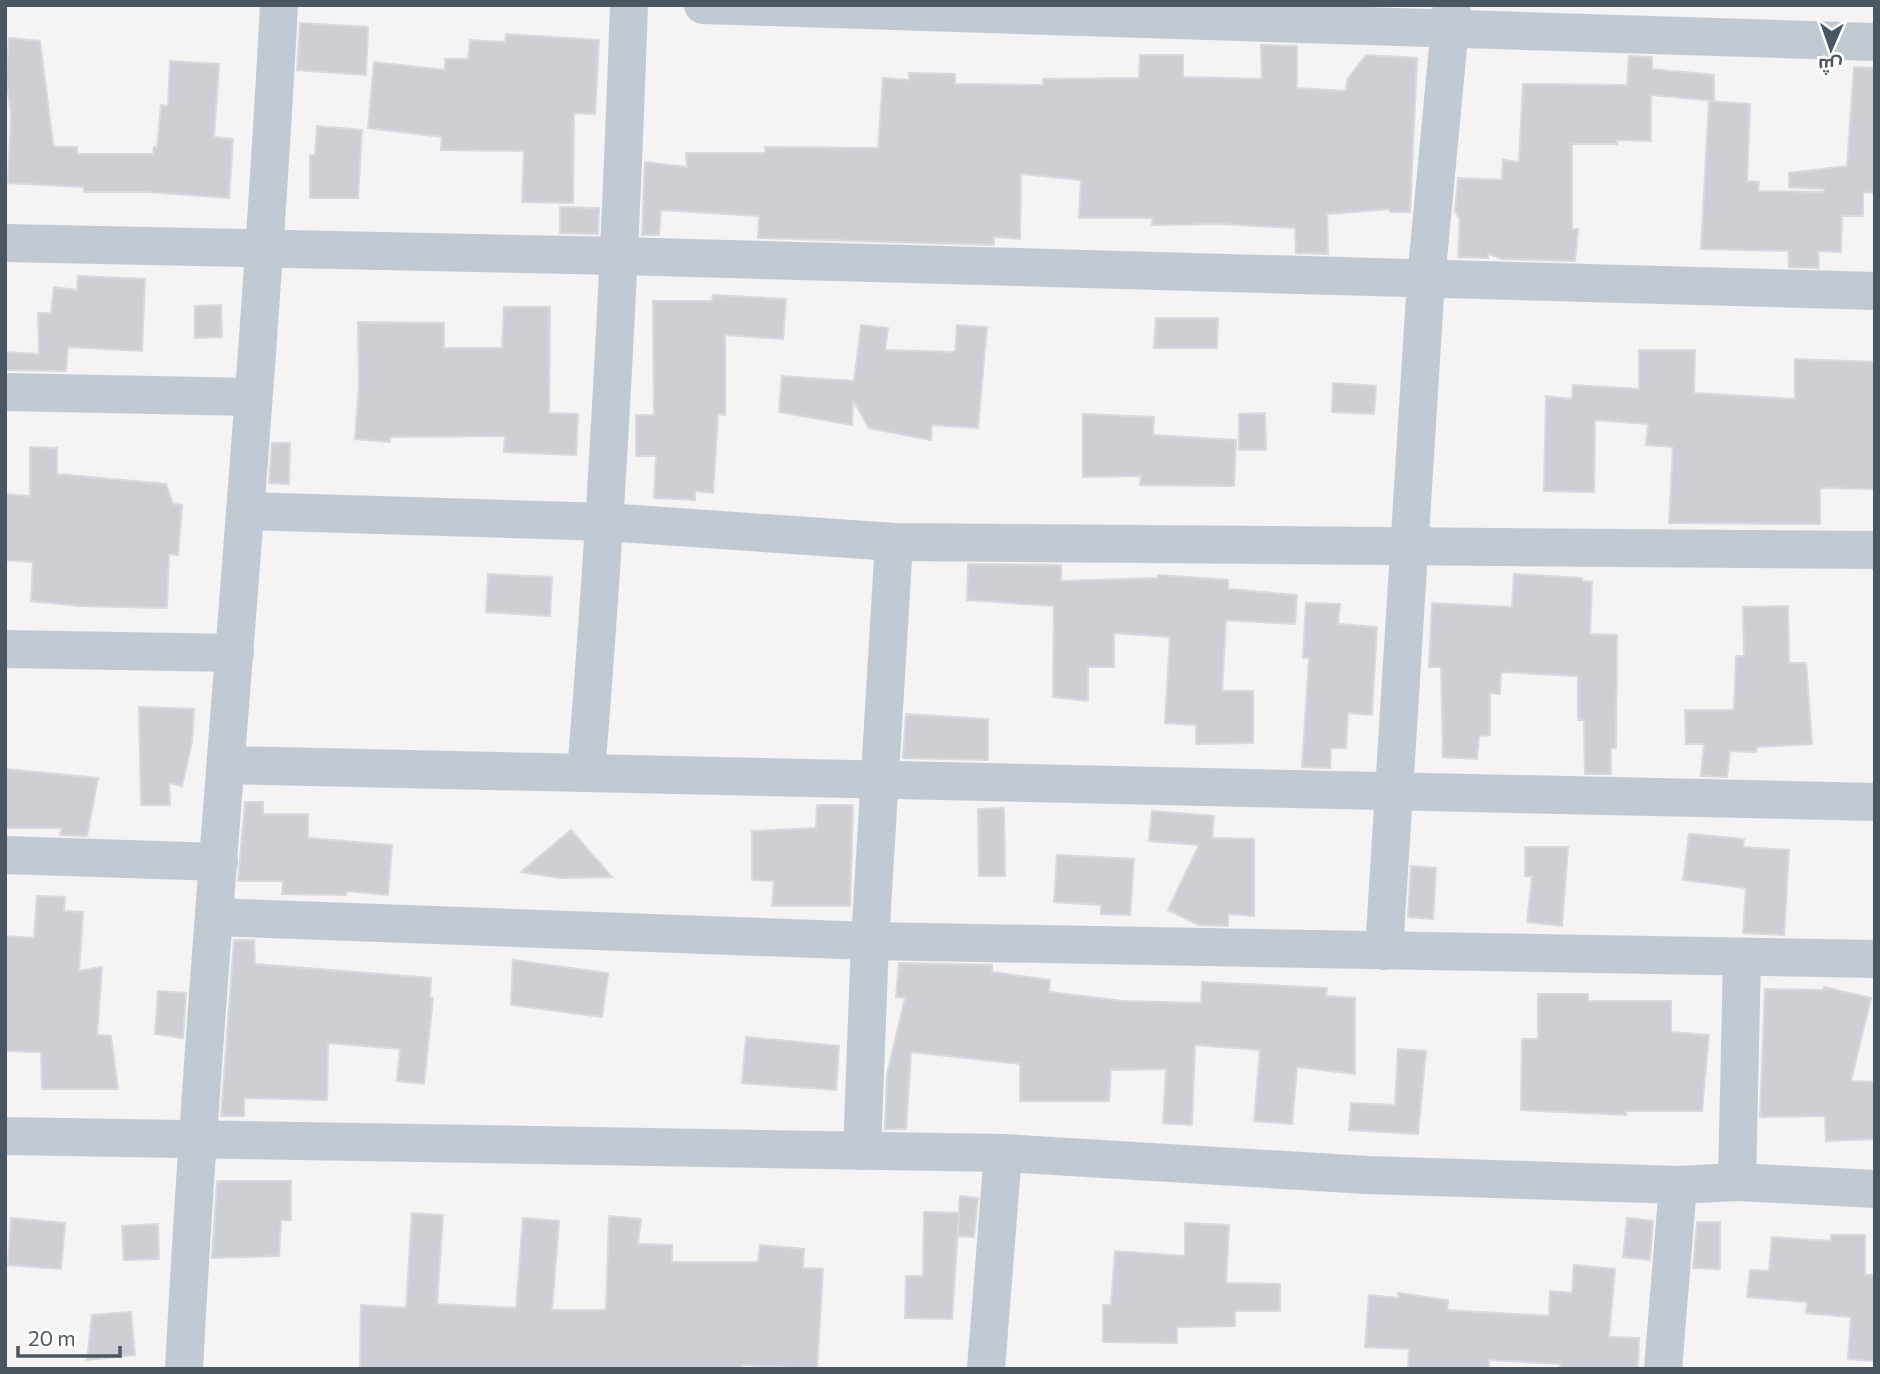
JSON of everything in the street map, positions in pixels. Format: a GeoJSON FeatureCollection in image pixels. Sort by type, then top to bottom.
{"type":"FeatureCollection","features":[{"type":"Feature","properties":{"kind":"street"},"geometry":{"type":"LineString","coordinates":[[184,1369],[196,1140],[235,653],[252,397],[266,250],[279,5]]}},
{"type":"Feature","properties":{"kind":"street"},"geometry":{"type":"LineString","coordinates":[[586,773],[606,522],[620,256],[629,5]]}},
{"type":"Feature","properties":{"kind":"street"},"geometry":{"type":"LineString","coordinates":[[703,5],[1451,16],[1875,42]]}},
{"type":"Feature","properties":{"kind":"street"},"geometry":{"type":"LineString","coordinates":[[1384,951],[1426,280],[1451,16]]}},
{"type":"Feature","properties":{"kind":"street"},"geometry":{"type":"LineString","coordinates":[[5,243],[620,256],[1875,291]]}},
{"type":"Feature","properties":{"kind":"street"},"geometry":{"type":"LineString","coordinates":[[5,392],[252,397]]}},
{"type":"Feature","properties":{"kind":"street"},"geometry":{"type":"LineString","coordinates":[[245,511],[606,522],[894,542],[1875,550]]}},
{"type":"Feature","properties":{"kind":"street"},"geometry":{"type":"LineString","coordinates":[[862,1151],[870,941],[894,542]]}},
{"type":"Feature","properties":{"kind":"street"},"geometry":{"type":"LineString","coordinates":[[5,649],[235,653]]}},
{"type":"Feature","properties":{"kind":"street"},"geometry":{"type":"LineString","coordinates":[[226,765],[1875,803]]}},
{"type":"Feature","properties":{"kind":"street"},"geometry":{"type":"LineString","coordinates":[[5,855],[219,862]]}},
{"type":"Feature","properties":{"kind":"street"},"geometry":{"type":"LineString","coordinates":[[215,916],[870,941],[1875,959]]}},
{"type":"Feature","properties":{"kind":"street"},"geometry":{"type":"LineString","coordinates":[[1737,1182],[1742,957]]}},
{"type":"Feature","properties":{"kind":"street"},"geometry":{"type":"LineString","coordinates":[[5,1136],[1003,1153],[1367,1175],[1678,1185],[1737,1182],[1875,1189]]}},
{"type":"Feature","properties":{"kind":"street"},"geometry":{"type":"LineString","coordinates":[[986,1369],[1003,1153]]}},
{"type":"Feature","properties":{"kind":"street"},"geometry":{"type":"LineString","coordinates":[[1663,1369],[1678,1185]]}},
{"type":"Feature","properties":{"kind":"building"},"geometry":{"type":"Polygon","coordinates":[[[300,23],[368,27],[366,75],[297,70],[300,23]]]}},
{"type":"Feature","properties":{"kind":"building"},"geometry":{"type":"Polygon","coordinates":[[[506,34],[599,40],[595,114],[574,113],[573,203],[522,202],[524,151],[441,150],[442,137],[368,128],[374,62],[445,70],[445,59],[468,59],[470,40],[505,42],[506,34]]]}},
{"type":"Feature","properties":{"kind":"building"},"geometry":{"type":"Polygon","coordinates":[[[9,38],[40,41],[53,144],[55,147],[77,147],[77,154],[153,154],[154,147],[157,148],[161,105],[168,106],[170,61],[219,64],[214,137],[233,139],[229,198],[149,192],[84,192],[84,187],[8,183],[11,114],[6,75],[9,38]]]}},
{"type":"Feature","properties":{"kind":"building"},"geometry":{"type":"Polygon","coordinates":[[[1261,45],[1297,46],[1297,88],[1346,91],[1347,80],[1366,55],[1417,58],[1410,212],[1390,212],[1390,209],[1327,214],[1328,254],[1296,253],[1295,228],[1222,224],[1152,225],[1153,218],[1079,218],[1081,180],[1021,174],[1020,239],[994,237],[994,245],[758,238],[759,216],[661,210],[659,235],[642,235],[645,162],[687,167],[686,153],[765,153],[765,147],[878,148],[883,78],[909,80],[909,73],[955,74],[955,84],[1043,85],[1043,79],[1139,78],[1140,55],[1183,55],[1183,77],[1262,79],[1261,45]]]}},
{"type":"Feature","properties":{"kind":"building"},"geometry":{"type":"Polygon","coordinates":[[[1629,56],[1652,57],[1652,69],[1714,75],[1714,101],[1651,95],[1651,141],[1617,140],[1617,144],[1572,144],[1572,229],[1578,229],[1575,261],[1503,259],[1488,254],[1488,258],[1458,257],[1460,219],[1455,211],[1458,178],[1502,180],[1503,160],[1519,162],[1523,84],[1627,85],[1629,56]]]}},
{"type":"Feature","properties":{"kind":"building"},"geometry":{"type":"Polygon","coordinates":[[[1854,67],[1875,68],[1875,193],[1863,192],[1863,216],[1842,216],[1841,252],[1818,251],[1819,268],[1789,267],[1788,251],[1701,249],[1709,101],[1750,104],[1747,181],[1759,182],[1758,191],[1824,192],[1824,189],[1789,187],[1789,173],[1847,166],[1854,67]]]}},
{"type":"Feature","properties":{"kind":"building"},"geometry":{"type":"Polygon","coordinates":[[[317,126],[362,130],[358,198],[310,198],[310,155],[315,155],[317,126]]]}},
{"type":"Feature","properties":{"kind":"building"},"geometry":{"type":"Polygon","coordinates":[[[560,207],[599,208],[598,234],[560,233],[560,207]]]}},
{"type":"Feature","properties":{"kind":"building"},"geometry":{"type":"Polygon","coordinates":[[[78,276],[145,279],[142,351],[68,347],[66,371],[5,370],[5,352],[39,354],[38,313],[51,313],[54,287],[77,290],[78,276]]]}},
{"type":"Feature","properties":{"kind":"building"},"geometry":{"type":"Polygon","coordinates":[[[713,295],[786,299],[783,339],[725,335],[725,415],[718,414],[713,493],[695,491],[695,500],[654,498],[656,456],[636,456],[636,415],[654,415],[653,301],[712,301],[713,295]]]}},
{"type":"Feature","properties":{"kind":"building"},"geometry":{"type":"Polygon","coordinates":[[[221,305],[222,337],[195,338],[195,306],[221,305]]]}},
{"type":"Feature","properties":{"kind":"building"},"geometry":{"type":"Polygon","coordinates":[[[504,307],[550,307],[549,413],[578,414],[576,455],[504,452],[505,436],[390,437],[390,442],[355,439],[359,385],[358,322],[444,323],[444,348],[502,348],[504,307]]]}},
{"type":"Feature","properties":{"kind":"building"},"geometry":{"type":"Polygon","coordinates":[[[1156,318],[1218,318],[1217,348],[1154,348],[1156,318]]]}},
{"type":"Feature","properties":{"kind":"building"},"geometry":{"type":"Polygon","coordinates":[[[861,325],[888,328],[885,350],[955,352],[957,325],[987,327],[978,428],[932,425],[931,440],[869,428],[853,400],[852,425],[779,412],[782,376],[854,381],[861,325]]]}},
{"type":"Feature","properties":{"kind":"building"},"geometry":{"type":"Polygon","coordinates":[[[1639,350],[1695,350],[1694,393],[1795,399],[1795,359],[1875,362],[1875,489],[1820,488],[1820,524],[1669,523],[1673,447],[1646,445],[1648,424],[1595,420],[1594,492],[1544,491],[1546,396],[1572,399],[1573,385],[1639,389],[1639,350]]]}},
{"type":"Feature","properties":{"kind":"building"},"geometry":{"type":"Polygon","coordinates":[[[1333,383],[1376,386],[1374,414],[1332,412],[1333,383]]]}},
{"type":"Feature","properties":{"kind":"building"},"geometry":{"type":"Polygon","coordinates":[[[1265,413],[1266,450],[1239,450],[1239,414],[1265,413]]]}},
{"type":"Feature","properties":{"kind":"building"},"geometry":{"type":"Polygon","coordinates":[[[1083,414],[1154,417],[1153,435],[1236,440],[1234,486],[1140,485],[1141,476],[1083,477],[1083,414]]]}},
{"type":"Feature","properties":{"kind":"building"},"geometry":{"type":"Polygon","coordinates":[[[272,443],[290,443],[289,484],[269,483],[272,443]]]}},
{"type":"Feature","properties":{"kind":"building"},"geometry":{"type":"Polygon","coordinates":[[[30,447],[57,448],[57,474],[166,484],[173,504],[182,505],[178,555],[169,554],[167,608],[80,606],[31,601],[33,562],[5,560],[5,494],[30,496],[30,447]]]}},
{"type":"Feature","properties":{"kind":"building"},"geometry":{"type":"Polygon","coordinates":[[[968,564],[1061,565],[1061,581],[1158,578],[1158,575],[1228,580],[1228,589],[1297,595],[1295,624],[1226,620],[1222,691],[1253,691],[1253,743],[1196,744],[1196,725],[1165,723],[1170,637],[1114,633],[1114,667],[1088,667],[1088,701],[1053,697],[1054,606],[967,600],[968,564]]]}},
{"type":"Feature","properties":{"kind":"building"},"geometry":{"type":"Polygon","coordinates":[[[488,574],[552,577],[550,616],[486,612],[488,574]]]}},
{"type":"Feature","properties":{"kind":"building"},"geometry":{"type":"Polygon","coordinates":[[[1514,574],[1582,578],[1582,581],[1592,582],[1590,634],[1617,635],[1616,748],[1611,748],[1611,774],[1585,774],[1584,720],[1578,720],[1578,676],[1501,672],[1500,694],[1490,693],[1490,735],[1479,736],[1477,759],[1443,757],[1441,667],[1429,667],[1432,603],[1512,607],[1514,574]]]}},
{"type":"Feature","properties":{"kind":"building"},"geometry":{"type":"Polygon","coordinates":[[[1306,603],[1340,604],[1338,624],[1377,627],[1372,715],[1348,713],[1346,748],[1331,748],[1330,768],[1302,767],[1309,658],[1303,658],[1306,603]]]}},
{"type":"Feature","properties":{"kind":"building"},"geometry":{"type":"Polygon","coordinates":[[[1788,606],[1789,663],[1806,663],[1812,744],[1757,747],[1756,752],[1730,751],[1727,777],[1701,776],[1704,744],[1686,744],[1685,710],[1734,710],[1736,656],[1744,656],[1743,607],[1788,606]]]}},
{"type":"Feature","properties":{"kind":"building"},"geometry":{"type":"Polygon","coordinates":[[[139,707],[194,709],[192,742],[182,786],[169,783],[170,805],[141,805],[139,707]]]}},
{"type":"Feature","properties":{"kind":"building"},"geometry":{"type":"Polygon","coordinates":[[[906,714],[988,719],[988,760],[903,758],[906,714]]]}},
{"type":"Feature","properties":{"kind":"building"},"geometry":{"type":"Polygon","coordinates":[[[5,769],[98,778],[87,836],[60,835],[62,828],[5,828],[5,769]]]}},
{"type":"Feature","properties":{"kind":"building"},"geometry":{"type":"Polygon","coordinates":[[[245,802],[263,802],[263,814],[308,814],[308,838],[392,845],[388,895],[346,891],[346,895],[282,894],[283,881],[238,881],[245,802]]]}},
{"type":"Feature","properties":{"kind":"building"},"geometry":{"type":"Polygon","coordinates":[[[817,805],[853,805],[850,906],[772,906],[774,881],[752,880],[752,831],[816,828],[817,805]]]}},
{"type":"Feature","properties":{"kind":"building"},"geometry":{"type":"Polygon","coordinates":[[[1004,808],[1005,876],[979,876],[978,809],[1004,808]]]}},
{"type":"Feature","properties":{"kind":"building"},"geometry":{"type":"Polygon","coordinates":[[[1152,811],[1214,816],[1212,838],[1254,839],[1254,916],[1228,914],[1228,926],[1199,925],[1168,910],[1199,845],[1149,841],[1152,811]]]}},
{"type":"Feature","properties":{"kind":"building"},"geometry":{"type":"Polygon","coordinates":[[[571,830],[612,877],[560,878],[521,872],[571,830]]]}},
{"type":"Feature","properties":{"kind":"building"},"geometry":{"type":"Polygon","coordinates":[[[1689,834],[1744,839],[1743,847],[1789,850],[1784,935],[1743,933],[1746,888],[1683,880],[1689,834]]]}},
{"type":"Feature","properties":{"kind":"building"},"geometry":{"type":"Polygon","coordinates":[[[1525,847],[1568,847],[1562,926],[1527,922],[1532,876],[1525,876],[1525,847]]]}},
{"type":"Feature","properties":{"kind":"building"},"geometry":{"type":"Polygon","coordinates":[[[1057,855],[1134,859],[1130,915],[1101,914],[1101,905],[1054,902],[1057,855]]]}},
{"type":"Feature","properties":{"kind":"building"},"geometry":{"type":"Polygon","coordinates":[[[1411,866],[1436,868],[1433,919],[1408,917],[1411,866]]]}},
{"type":"Feature","properties":{"kind":"building"},"geometry":{"type":"Polygon","coordinates":[[[37,896],[65,897],[64,911],[83,912],[79,971],[102,967],[97,1035],[111,1036],[118,1089],[42,1089],[41,1052],[5,1051],[5,936],[34,938],[37,896]]]}},
{"type":"Feature","properties":{"kind":"building"},"geometry":{"type":"Polygon","coordinates":[[[234,940],[254,940],[255,964],[431,978],[430,997],[433,998],[424,1084],[397,1081],[400,1049],[328,1043],[327,1100],[244,1098],[244,1116],[221,1116],[234,940]]]}},
{"type":"Feature","properties":{"kind":"building"},"geometry":{"type":"Polygon","coordinates":[[[513,960],[608,973],[602,1017],[511,1005],[513,960]]]}},
{"type":"Feature","properties":{"kind":"building"},"geometry":{"type":"Polygon","coordinates":[[[899,963],[992,965],[992,972],[1050,980],[1049,992],[1123,1001],[1201,1003],[1202,982],[1327,988],[1326,996],[1355,998],[1355,1074],[1297,1067],[1292,1124],[1254,1121],[1260,1050],[1195,1045],[1192,1125],[1163,1123],[1166,1069],[1111,1070],[1109,1101],[1020,1101],[1020,1064],[911,1052],[906,1129],[885,1129],[887,1075],[905,998],[896,997],[899,963]]]}},
{"type":"Feature","properties":{"kind":"building"},"geometry":{"type":"Polygon","coordinates":[[[1824,987],[1871,998],[1851,1081],[1875,1082],[1875,1139],[1826,1141],[1825,1116],[1760,1117],[1765,989],[1824,990],[1824,987]]]}},
{"type":"Feature","properties":{"kind":"building"},"geometry":{"type":"Polygon","coordinates":[[[158,991],[186,993],[183,1038],[155,1034],[158,991]]]}},
{"type":"Feature","properties":{"kind":"building"},"geometry":{"type":"Polygon","coordinates":[[[1538,994],[1588,994],[1588,1001],[1671,1001],[1671,1032],[1709,1035],[1702,1111],[1626,1111],[1626,1115],[1521,1110],[1522,1039],[1538,1039],[1538,994]]]}},
{"type":"Feature","properties":{"kind":"building"},"geometry":{"type":"Polygon","coordinates":[[[746,1037],[839,1046],[836,1090],[742,1083],[746,1037]]]}},
{"type":"Feature","properties":{"kind":"building"},"geometry":{"type":"Polygon","coordinates":[[[1398,1049],[1426,1051],[1418,1134],[1349,1130],[1351,1103],[1395,1105],[1398,1049]]]}},
{"type":"Feature","properties":{"kind":"building"},"geometry":{"type":"Polygon","coordinates":[[[217,1181],[291,1181],[291,1220],[281,1220],[279,1256],[212,1258],[217,1181]]]}},
{"type":"Feature","properties":{"kind":"building"},"geometry":{"type":"Polygon","coordinates":[[[960,1196],[978,1198],[974,1237],[957,1236],[960,1196]]]}},
{"type":"Feature","properties":{"kind":"building"},"geometry":{"type":"Polygon","coordinates":[[[924,1212],[959,1213],[952,1319],[905,1318],[906,1276],[923,1276],[924,1212]]]}},
{"type":"Feature","properties":{"kind":"building"},"geometry":{"type":"Polygon","coordinates":[[[412,1213],[443,1215],[437,1304],[516,1308],[523,1218],[559,1221],[552,1310],[606,1310],[609,1216],[641,1219],[638,1244],[672,1245],[672,1262],[758,1262],[760,1245],[804,1249],[803,1268],[823,1269],[817,1369],[742,1365],[742,1369],[360,1369],[361,1305],[406,1308],[412,1213]]]}},
{"type":"Feature","properties":{"kind":"building"},"geometry":{"type":"Polygon","coordinates":[[[11,1218],[65,1223],[61,1269],[8,1265],[11,1218]]]}},
{"type":"Feature","properties":{"kind":"building"},"geometry":{"type":"Polygon","coordinates":[[[1627,1218],[1653,1221],[1650,1260],[1623,1257],[1627,1218]]]}},
{"type":"Feature","properties":{"kind":"building"},"geometry":{"type":"Polygon","coordinates":[[[1697,1222],[1720,1222],[1720,1269],[1693,1268],[1697,1222]]]}},
{"type":"Feature","properties":{"kind":"building"},"geometry":{"type":"Polygon","coordinates":[[[1185,1223],[1229,1225],[1226,1283],[1280,1284],[1280,1311],[1235,1311],[1235,1326],[1177,1327],[1177,1343],[1103,1342],[1103,1305],[1111,1305],[1115,1251],[1185,1256],[1185,1223]]]}},
{"type":"Feature","properties":{"kind":"building"},"geometry":{"type":"Polygon","coordinates":[[[158,1224],[159,1259],[124,1260],[122,1226],[158,1224]]]}},
{"type":"Feature","properties":{"kind":"building"},"geometry":{"type":"Polygon","coordinates":[[[1831,1235],[1865,1235],[1865,1275],[1875,1274],[1875,1361],[1848,1359],[1851,1317],[1806,1313],[1807,1302],[1747,1297],[1750,1270],[1769,1271],[1772,1237],[1831,1241],[1831,1235]]]}},
{"type":"Feature","properties":{"kind":"building"},"geometry":{"type":"Polygon","coordinates":[[[1574,1265],[1615,1269],[1609,1337],[1639,1338],[1638,1369],[1560,1369],[1560,1364],[1489,1360],[1489,1369],[1408,1369],[1409,1349],[1365,1347],[1369,1295],[1399,1298],[1398,1293],[1448,1300],[1447,1310],[1549,1316],[1550,1291],[1572,1293],[1574,1265]]]}},
{"type":"Feature","properties":{"kind":"building"},"geometry":{"type":"Polygon","coordinates":[[[131,1312],[135,1355],[87,1360],[92,1315],[131,1312]]]}}]}
